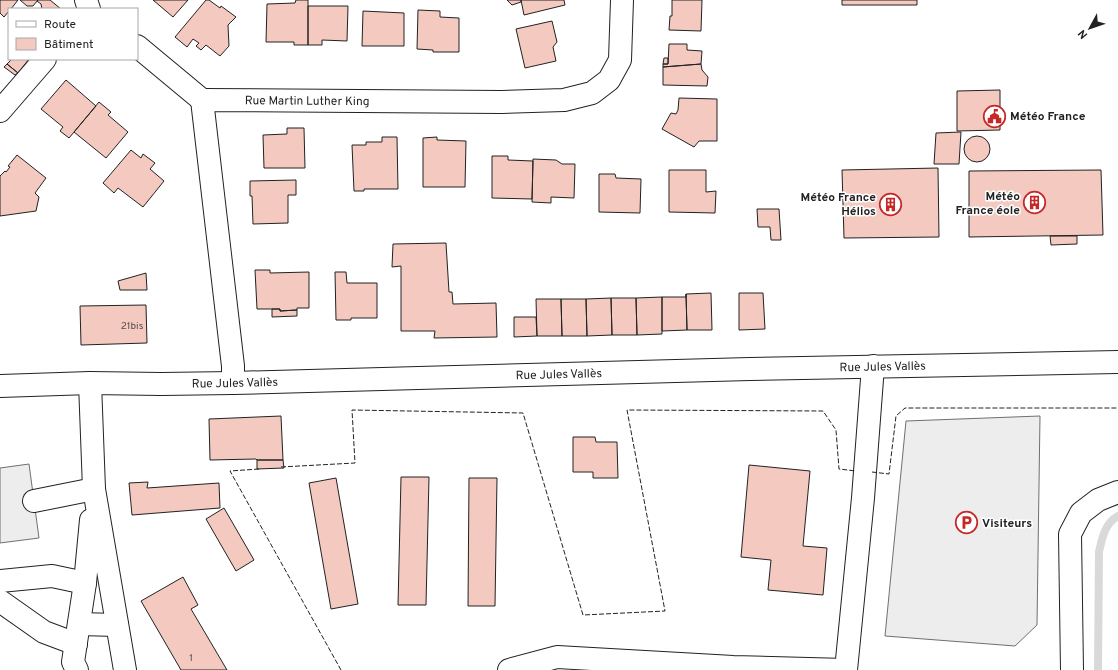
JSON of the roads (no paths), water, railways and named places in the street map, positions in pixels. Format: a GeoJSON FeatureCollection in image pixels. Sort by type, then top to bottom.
{"type":"FeatureCollection","features":[{"type":"Feature","properties":{"kind":"street","name":"Rue Martin Luther King"},"geometry":{"type":"LineString","coordinates":[[202,100],[501,102],[564,100],[592,93],[609,80],[620,60],[622,0]]}},
{"type":"Feature","properties":{"kind":"street"},"geometry":{"type":"LineString","coordinates":[[138,47],[202,100],[233,366],[233,383]]}},
{"type":"Feature","properties":{"kind":"street"},"geometry":{"type":"LineString","coordinates":[[0,111],[44,60]]}},
{"type":"Feature","properties":{"kind":"street","name":"Rue Jules Vallès"},"geometry":{"type":"LineString","coordinates":[[0,386],[233,383],[873,366],[1118,362]]}},
{"type":"Feature","properties":{"kind":"street"},"geometry":{"type":"LineString","coordinates":[[509,670],[557,657],[733,667],[846,670],[863,498],[873,366]]}},
{"type":"Feature","properties":{"kind":"street"},"geometry":{"type":"LineString","coordinates":[[90,384],[94,489],[125,670]]}},
{"type":"Feature","properties":{"kind":"street"},"geometry":{"type":"LineString","coordinates":[[34,501],[94,489]]}},
{"type":"Feature","properties":{"kind":"street"},"geometry":{"type":"LineString","coordinates":[[77,670],[73,662],[85,583],[94,489]]}},
{"type":"Feature","properties":{"kind":"street"},"geometry":{"type":"LineString","coordinates":[[1072,670],[1070,534],[1081,513],[1098,500],[1118,492]]}},
{"type":"Feature","properties":{"kind":"street"},"geometry":{"type":"LineString","coordinates":[[0,581],[52,576],[85,583]]}},
{"type":"Feature","properties":{"kind":"street"},"geometry":{"type":"LineString","coordinates":[[0,601],[44,632],[77,634],[117,626]]}},
{"type":"Feature","properties":{"kind":"waterway"},"geometry":{"type":"LineString","coordinates":[[1098,670],[1099,552],[1107,527],[1118,516]]}},
{"type":"Feature","properties":{"kind":"place","name":"Météo France"},"geometry":{"type":"Point","coordinates":[994,116]}},
{"type":"Feature","properties":{"kind":"place","name":"Météo France éole"},"geometry":{"type":"Point","coordinates":[1035,203]}},
{"type":"Feature","properties":{"kind":"place","name":"Météo France Hélios"},"geometry":{"type":"Point","coordinates":[891,204]}},
{"type":"Feature","properties":{"kind":"place","name":"Visiteurs"},"geometry":{"type":"Point","coordinates":[967,523]}}]}
